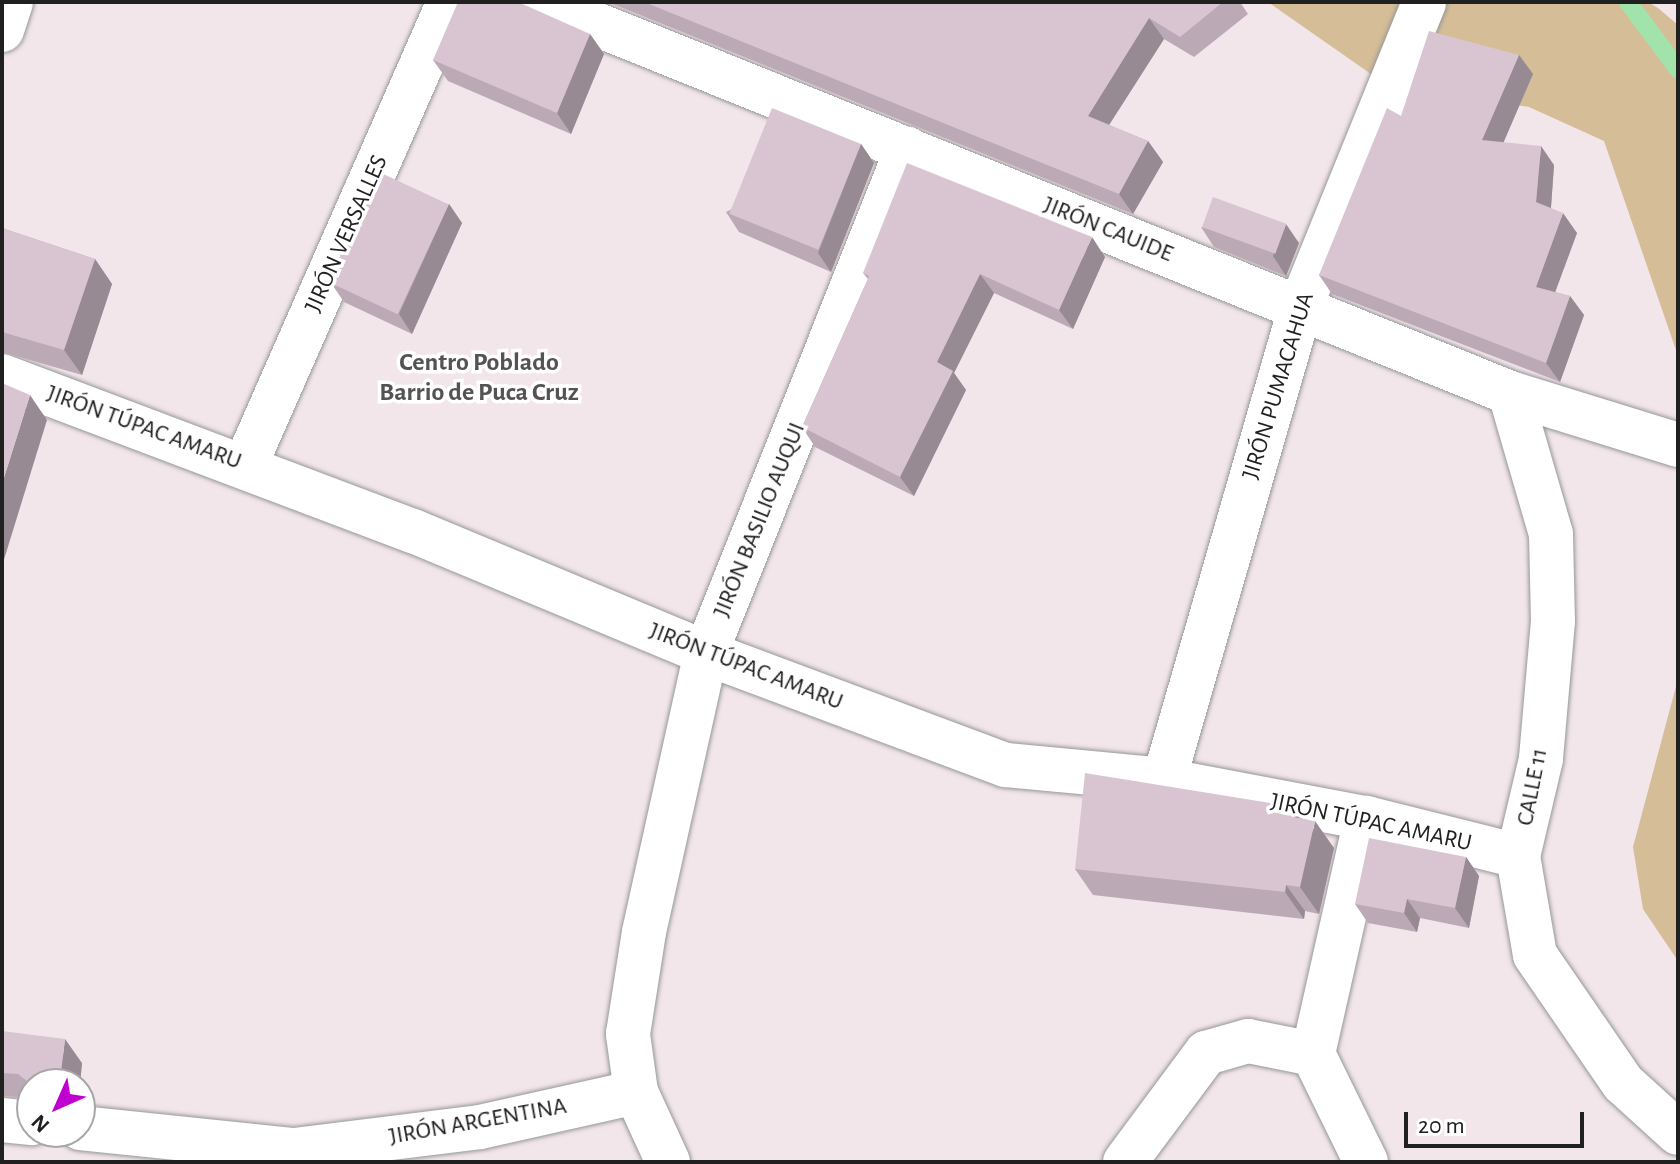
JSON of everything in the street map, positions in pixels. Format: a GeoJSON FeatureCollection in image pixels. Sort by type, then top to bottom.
{"type":"FeatureCollection","features":[{"type":"Feature","properties":{"kind":"street"},"geometry":{"type":"LineString","coordinates":[[2,30],[11,2]]}},
{"type":"Feature","properties":{"kind":"street","name":"JIRÓN VERSALLES"},"geometry":{"type":"LineString","coordinates":[[245,466],[449,2]]}},
{"type":"Feature","properties":{"kind":"street","name":"JIRÓN CAUIDE"},"geometry":{"type":"LineString","coordinates":[[541,2],[1510,393],[1678,445]]}},
{"type":"Feature","properties":{"kind":"street","name":"JIRÓN PUMACAHUA"},"geometry":{"type":"LineString","coordinates":[[1164,780],[1300,308],[1423,4]]}},
{"type":"Feature","properties":{"kind":"street","name":"JIRÓN BASILIO AUQUI"},"geometry":{"type":"LineString","coordinates":[[668,1162],[636,1092],[630,1020],[706,653],[907,149]]}},
{"type":"Feature","properties":{"kind":"street","name":"JIRÓN TÚPAC AMARU"},"geometry":{"type":"LineString","coordinates":[[2,376],[245,466],[706,653],[1006,765],[1164,780],[1366,818],[1518,856]]}},
{"type":"Feature","properties":{"kind":"street","name":"CALLE 11"},"geometry":{"type":"LineString","coordinates":[[1510,393],[1551,534],[1553,607],[1541,759],[1518,856],[1535,955],[1623,1083],[1678,1133]]}},
{"type":"Feature","properties":{"kind":"street"},"geometry":{"type":"LineString","coordinates":[[1366,818],[1313,1054],[1366,1162]]}},
{"type":"Feature","properties":{"kind":"street"},"geometry":{"type":"LineString","coordinates":[[1125,1162],[1206,1053],[1248,1041],[1313,1054]]}},
{"type":"Feature","properties":{"kind":"street","name":"JIRÓN ARGENTINA"},"geometry":{"type":"LineString","coordinates":[[96,1130],[294,1150],[480,1127],[636,1092]]}},
{"type":"Feature","properties":{"kind":"shaded area"},"geometry":{"type":"Polygon","coordinates":[[[1268,2],[1648,2],[1678,25],[1678,356],[1604,141],[1529,107],[1391,88],[1268,2]]]}},
{"type":"Feature","properties":{"kind":"shaded area"},"geometry":{"type":"Polygon","coordinates":[[[1678,679],[1678,961],[1643,909],[1633,847],[1678,679]]]}},
{"type":"Feature","properties":{"kind":"building"},"geometry":{"type":"Polygon","coordinates":[[[458,2],[518,2],[590,34],[557,113],[433,60],[458,2]]]}},
{"type":"Feature","properties":{"kind":"building"},"geometry":{"type":"Polygon","coordinates":[[[644,2],[1223,2],[1180,37],[1149,18],[1088,116],[1148,141],[1119,194],[644,2]]]}},
{"type":"Feature","properties":{"kind":"building"},"geometry":{"type":"Polygon","coordinates":[[[1429,31],[1519,55],[1482,140],[1541,146],[1536,202],[1563,213],[1536,287],[1570,296],[1546,363],[1319,275],[1387,108],[1401,116],[1429,31]]]}},
{"type":"Feature","properties":{"kind":"building"},"geometry":{"type":"Polygon","coordinates":[[[772,108],[861,144],[818,250],[729,214],[772,108]]]}},
{"type":"Feature","properties":{"kind":"building"},"geometry":{"type":"Polygon","coordinates":[[[907,163],[1092,237],[1059,310],[980,274],[937,362],[953,371],[900,477],[802,427],[869,276],[863,273],[907,163]]]}},
{"type":"Feature","properties":{"kind":"building"},"geometry":{"type":"Polygon","coordinates":[[[379,172],[449,205],[398,314],[328,282],[379,172]]]}},
{"type":"Feature","properties":{"kind":"building"},"geometry":{"type":"Polygon","coordinates":[[[1213,197],[1286,224],[1275,254],[1202,227],[1213,197]]]}},
{"type":"Feature","properties":{"kind":"building"},"geometry":{"type":"Polygon","coordinates":[[[2,228],[95,259],[64,350],[2,332],[2,228]]]}},
{"type":"Feature","properties":{"kind":"building"},"geometry":{"type":"Polygon","coordinates":[[[2,383],[30,395],[2,484],[2,383]]]}},
{"type":"Feature","properties":{"kind":"building"},"geometry":{"type":"Polygon","coordinates":[[[1085,773],[1295,807],[1294,817],[1315,821],[1300,887],[1286,885],[1285,892],[1075,869],[1085,773]]]}},
{"type":"Feature","properties":{"kind":"building"},"geometry":{"type":"Polygon","coordinates":[[[1369,838],[1466,857],[1455,908],[1407,899],[1404,913],[1355,904],[1369,838]]]}},
{"type":"Feature","properties":{"kind":"building"},"geometry":{"type":"Polygon","coordinates":[[[2,1031],[65,1039],[61,1068],[16,1068],[16,1074],[2,1073],[2,1031]]]}},
{"type":"Feature","properties":{"kind":"waterway"},"geometry":{"type":"LineString","coordinates":[[1628,2],[1678,69]]}},
{"type":"Feature","properties":{"kind":"district","name":"Centro Poblado Barrio de Puca Cruz"},"geometry":{"type":"Point","coordinates":[479,378]}}]}
